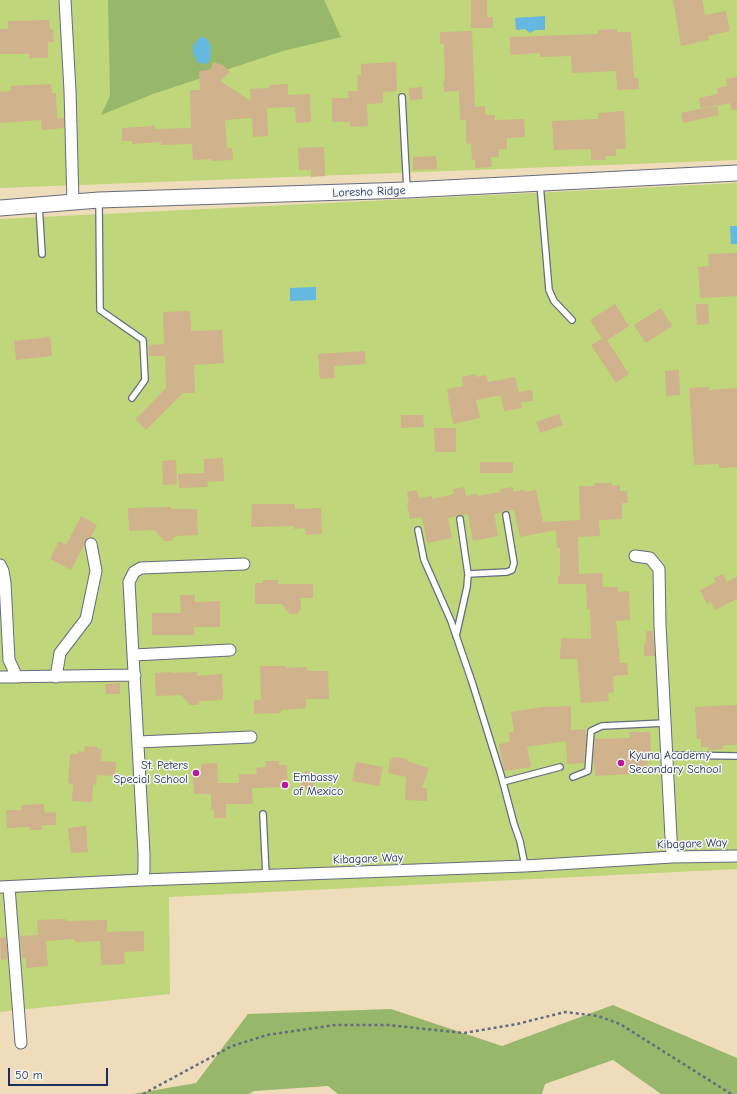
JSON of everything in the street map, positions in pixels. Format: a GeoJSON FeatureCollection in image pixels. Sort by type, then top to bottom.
{"type":"FeatureCollection","features":[{"type":"Feature","properties":{"kind":"main road","name":"Loresho Ridge"},"geometry":{"type":"LineString","coordinates":[[0,208],[99,200],[407,190],[737,173]]}},
{"type":"Feature","properties":{"kind":"street"},"geometry":{"type":"LineString","coordinates":[[65,0],[70,91],[73,203]]}},
{"type":"Feature","properties":{"kind":"street"},"geometry":{"type":"LineString","coordinates":[[56,677],[60,653],[86,619],[96,571],[91,544]]}},
{"type":"Feature","properties":{"kind":"street"},"geometry":{"type":"LineString","coordinates":[[635,556],[650,558],[659,569],[660,626],[672,858]]}},
{"type":"Feature","properties":{"kind":"street"},"geometry":{"type":"LineString","coordinates":[[142,880],[144,871],[144,854],[129,582],[134,572],[141,568],[244,564]]}},
{"type":"Feature","properties":{"kind":"street"},"geometry":{"type":"LineString","coordinates":[[0,565],[5,583],[9,660],[17,677]]}},
{"type":"Feature","properties":{"kind":"street"},"geometry":{"type":"LineString","coordinates":[[134,655],[230,650]]}},
{"type":"Feature","properties":{"kind":"street"},"geometry":{"type":"LineString","coordinates":[[0,677],[135,675]]}},
{"type":"Feature","properties":{"kind":"street"},"geometry":{"type":"LineString","coordinates":[[138,742],[251,737]]}},
{"type":"Feature","properties":{"kind":"street","name":"Kibagare Way"},"geometry":{"type":"LineString","coordinates":[[5,887],[737,856]]}},
{"type":"Feature","properties":{"kind":"street"},"geometry":{"type":"LineString","coordinates":[[5,887],[21,1043]]}},
{"type":"Feature","properties":{"kind":"lane"},"geometry":{"type":"LineString","coordinates":[[402,97],[407,190]]}},
{"type":"Feature","properties":{"kind":"lane"},"geometry":{"type":"LineString","coordinates":[[540,184],[549,290],[554,301],[572,320]]}},
{"type":"Feature","properties":{"kind":"lane"},"geometry":{"type":"LineString","coordinates":[[99,200],[100,310],[143,340],[145,380],[132,398]]}},
{"type":"Feature","properties":{"kind":"lane"},"geometry":{"type":"LineString","coordinates":[[39,205],[42,254]]}},
{"type":"Feature","properties":{"kind":"lane"},"geometry":{"type":"LineString","coordinates":[[468,574],[508,572],[512,570],[514,563],[506,515]]}},
{"type":"Feature","properties":{"kind":"lane"},"geometry":{"type":"LineString","coordinates":[[456,636],[467,587],[468,574],[460,519]]}},
{"type":"Feature","properties":{"kind":"lane"},"geometry":{"type":"LineString","coordinates":[[418,530],[424,560],[456,636],[472,682],[503,782],[526,866]]}},
{"type":"Feature","properties":{"kind":"lane"},"geometry":{"type":"LineString","coordinates":[[573,777],[588,771],[591,731],[602,726],[665,723]]}},
{"type":"Feature","properties":{"kind":"lane"},"geometry":{"type":"LineString","coordinates":[[666,755],[737,756]]}},
{"type":"Feature","properties":{"kind":"lane"},"geometry":{"type":"LineString","coordinates":[[503,782],[560,767]]}},
{"type":"Feature","properties":{"kind":"lane"},"geometry":{"type":"LineString","coordinates":[[263,814],[266,876]]}},
{"type":"Feature","properties":{"kind":"path"},"geometry":{"type":"LineString","coordinates":[[143,1094],[232,1046],[267,1035],[335,1025],[388,1025],[464,1033],[517,1024],[565,1012],[598,1016],[620,1024],[731,1094]]}},
{"type":"Feature","properties":{"kind":"green space"},"geometry":{"type":"Polygon","coordinates":[[[0,0],[737,0],[737,160],[0,188],[0,0]]]}},
{"type":"Feature","properties":{"kind":"green space"},"geometry":{"type":"Polygon","coordinates":[[[108,0],[324,0],[341,37],[283,51],[153,94],[101,115],[110,96],[108,0]]]}},
{"type":"Feature","properties":{"kind":"green space"},"geometry":{"type":"Polygon","coordinates":[[[737,183],[737,869],[169,897],[170,994],[0,1012],[0,219],[737,183]]]}},
{"type":"Feature","properties":{"kind":"green space"},"geometry":{"type":"Polygon","coordinates":[[[613,1005],[737,1058],[737,1094],[661,1094],[613,1060],[545,1084],[542,1094],[338,1094],[328,1086],[254,1091],[249,1094],[133,1094],[196,1083],[248,1014],[391,1009],[502,1046],[613,1005]]]}},
{"type":"Feature","properties":{"kind":"water"},"geometry":{"type":"Polygon","coordinates":[[[545,16],[545,30],[535,30],[530,33],[525,29],[516,30],[515,18],[545,16]]]}},
{"type":"Feature","properties":{"kind":"water"},"geometry":{"type":"Polygon","coordinates":[[[200,37],[207,39],[211,47],[210,60],[205,64],[198,63],[193,53],[193,46],[200,37]]]}},
{"type":"Feature","properties":{"kind":"water"},"geometry":{"type":"Polygon","coordinates":[[[730,226],[737,226],[737,244],[731,244],[730,226]]]}},
{"type":"Feature","properties":{"kind":"water"},"geometry":{"type":"Polygon","coordinates":[[[316,287],[316,300],[290,301],[290,288],[316,287]]]}},
{"type":"Feature","properties":{"kind":"building"},"geometry":{"type":"Polygon","coordinates":[[[471,0],[487,0],[487,17],[493,17],[493,28],[471,28],[471,0]]]}},
{"type":"Feature","properties":{"kind":"building"},"geometry":{"type":"Polygon","coordinates":[[[673,0],[702,0],[705,15],[726,11],[730,31],[708,36],[709,40],[681,46],[673,0]]]}},
{"type":"Feature","properties":{"kind":"building"},"geometry":{"type":"Polygon","coordinates":[[[49,20],[50,29],[53,29],[54,42],[48,42],[48,58],[29,58],[29,54],[0,54],[0,29],[8,29],[8,21],[49,20]]]}},
{"type":"Feature","properties":{"kind":"building"},"geometry":{"type":"Polygon","coordinates":[[[617,29],[617,32],[631,32],[634,78],[638,78],[639,89],[617,90],[616,71],[572,73],[571,56],[540,57],[540,53],[510,55],[510,37],[598,34],[598,30],[617,29]]]}},
{"type":"Feature","properties":{"kind":"building"},"geometry":{"type":"Polygon","coordinates":[[[472,31],[475,107],[485,106],[485,115],[495,115],[495,120],[524,119],[525,137],[507,138],[507,149],[499,149],[499,157],[491,157],[492,167],[475,168],[475,160],[472,160],[471,143],[466,144],[466,120],[460,120],[459,91],[444,92],[444,44],[440,44],[440,32],[472,31]]]}},
{"type":"Feature","properties":{"kind":"building"},"geometry":{"type":"Polygon","coordinates":[[[213,62],[223,65],[230,72],[220,81],[251,101],[250,89],[269,88],[269,85],[288,84],[288,95],[310,94],[311,122],[296,123],[295,107],[267,108],[268,136],[253,137],[252,118],[225,120],[227,148],[232,148],[233,160],[193,160],[192,144],[161,145],[161,142],[132,144],[132,141],[122,141],[122,128],[155,126],[155,129],[191,128],[190,90],[200,90],[199,71],[210,70],[213,62]]]}},
{"type":"Feature","properties":{"kind":"building"},"geometry":{"type":"Polygon","coordinates":[[[396,62],[397,91],[383,92],[383,103],[367,104],[368,126],[350,127],[350,122],[332,122],[332,98],[349,98],[348,91],[358,91],[357,75],[361,75],[361,64],[396,62]]]}},
{"type":"Feature","properties":{"kind":"building"},"geometry":{"type":"Polygon","coordinates":[[[737,77],[737,110],[732,110],[730,103],[701,109],[699,98],[718,94],[717,88],[727,86],[726,79],[737,77]]]}},
{"type":"Feature","properties":{"kind":"building"},"geometry":{"type":"Polygon","coordinates":[[[51,84],[52,93],[56,93],[57,119],[64,118],[64,128],[42,130],[41,120],[0,123],[0,92],[11,91],[11,86],[51,84]]]}},
{"type":"Feature","properties":{"kind":"building"},"geometry":{"type":"Polygon","coordinates":[[[422,87],[423,99],[410,100],[409,88],[422,87]]]}},
{"type":"Feature","properties":{"kind":"building"},"geometry":{"type":"Polygon","coordinates":[[[717,105],[719,115],[683,123],[681,113],[717,105]]]}},
{"type":"Feature","properties":{"kind":"building"},"geometry":{"type":"Polygon","coordinates":[[[624,111],[626,149],[616,149],[616,156],[605,156],[606,160],[591,160],[591,149],[554,150],[552,121],[598,119],[598,113],[624,111]]]}},
{"type":"Feature","properties":{"kind":"building"},"geometry":{"type":"Polygon","coordinates":[[[324,147],[325,176],[311,177],[311,170],[299,170],[298,148],[324,147]]]}},
{"type":"Feature","properties":{"kind":"building"},"geometry":{"type":"Polygon","coordinates":[[[436,156],[437,169],[413,170],[413,157],[436,156]]]}},
{"type":"Feature","properties":{"kind":"building"},"geometry":{"type":"Polygon","coordinates":[[[737,253],[737,296],[700,298],[698,267],[709,266],[708,254],[737,253]]]}},
{"type":"Feature","properties":{"kind":"building"},"geometry":{"type":"Polygon","coordinates":[[[615,304],[629,326],[607,340],[629,374],[616,383],[591,345],[602,339],[590,320],[615,304]]]}},
{"type":"Feature","properties":{"kind":"building"},"geometry":{"type":"Polygon","coordinates":[[[696,304],[708,304],[709,324],[697,325],[696,304]]]}},
{"type":"Feature","properties":{"kind":"building"},"geometry":{"type":"Polygon","coordinates":[[[661,308],[672,326],[646,343],[634,325],[661,308]]]}},
{"type":"Feature","properties":{"kind":"building"},"geometry":{"type":"Polygon","coordinates":[[[190,311],[191,331],[222,330],[224,363],[194,365],[195,393],[183,393],[146,430],[136,419],[166,388],[165,356],[149,356],[149,345],[164,344],[163,312],[190,311]]]}},
{"type":"Feature","properties":{"kind":"building"},"geometry":{"type":"Polygon","coordinates":[[[50,337],[52,356],[16,360],[14,341],[50,337]]]}},
{"type":"Feature","properties":{"kind":"building"},"geometry":{"type":"Polygon","coordinates":[[[365,351],[366,364],[334,366],[335,378],[320,379],[318,354],[365,351]]]}},
{"type":"Feature","properties":{"kind":"building"},"geometry":{"type":"Polygon","coordinates":[[[679,370],[680,395],[666,396],[665,371],[679,370]]]}},
{"type":"Feature","properties":{"kind":"building"},"geometry":{"type":"Polygon","coordinates":[[[476,374],[476,377],[486,375],[488,382],[515,377],[519,392],[532,390],[533,401],[521,402],[522,408],[504,411],[501,395],[476,400],[480,418],[453,424],[447,389],[463,386],[462,377],[476,374]]]}},
{"type":"Feature","properties":{"kind":"building"},"geometry":{"type":"Polygon","coordinates":[[[709,387],[709,390],[737,388],[737,467],[719,468],[719,464],[694,465],[689,388],[709,387]]]}},
{"type":"Feature","properties":{"kind":"building"},"geometry":{"type":"Polygon","coordinates":[[[559,414],[563,425],[540,433],[536,422],[559,414]]]}},
{"type":"Feature","properties":{"kind":"building"},"geometry":{"type":"Polygon","coordinates":[[[401,415],[423,415],[424,427],[401,428],[401,415]]]}},
{"type":"Feature","properties":{"kind":"building"},"geometry":{"type":"Polygon","coordinates":[[[434,428],[456,428],[456,452],[435,452],[434,428]]]}},
{"type":"Feature","properties":{"kind":"building"},"geometry":{"type":"Polygon","coordinates":[[[223,458],[224,481],[207,482],[208,487],[179,488],[178,474],[204,473],[204,459],[223,458]]]}},
{"type":"Feature","properties":{"kind":"building"},"geometry":{"type":"Polygon","coordinates":[[[176,460],[177,484],[163,485],[162,461],[176,460]]]}},
{"type":"Feature","properties":{"kind":"building"},"geometry":{"type":"Polygon","coordinates":[[[480,462],[513,462],[513,473],[480,473],[480,462]]]}},
{"type":"Feature","properties":{"kind":"building"},"geometry":{"type":"Polygon","coordinates":[[[594,483],[612,483],[612,486],[620,485],[620,491],[627,491],[628,503],[622,503],[622,519],[599,520],[600,536],[578,537],[579,574],[602,573],[603,587],[618,587],[618,592],[629,591],[630,620],[616,621],[620,663],[627,663],[628,675],[613,676],[614,692],[608,693],[609,701],[581,703],[577,659],[560,659],[561,638],[591,639],[590,609],[587,609],[586,584],[558,584],[558,576],[560,576],[560,548],[557,548],[556,530],[520,537],[514,510],[506,511],[494,514],[498,536],[473,541],[468,514],[448,518],[452,538],[427,543],[422,517],[410,519],[407,503],[409,502],[407,492],[417,490],[419,498],[432,496],[432,499],[454,494],[453,489],[464,487],[466,496],[478,494],[478,496],[501,492],[500,489],[513,487],[513,492],[536,490],[543,522],[580,520],[579,486],[594,486],[594,483]]]}},
{"type":"Feature","properties":{"kind":"building"},"geometry":{"type":"Polygon","coordinates":[[[252,504],[295,504],[295,509],[321,508],[322,534],[306,535],[305,528],[294,529],[294,526],[251,527],[252,504]]]}},
{"type":"Feature","properties":{"kind":"building"},"geometry":{"type":"Polygon","coordinates":[[[171,507],[171,509],[197,509],[198,535],[176,536],[171,541],[164,541],[155,530],[129,531],[128,508],[171,507]]]}},
{"type":"Feature","properties":{"kind":"building"},"geometry":{"type":"Polygon","coordinates":[[[81,516],[97,525],[91,537],[85,541],[71,570],[50,559],[59,541],[66,545],[81,516]]]}},
{"type":"Feature","properties":{"kind":"building"},"geometry":{"type":"Polygon","coordinates":[[[723,574],[727,582],[737,577],[737,599],[715,610],[711,602],[707,604],[700,590],[716,582],[714,578],[723,574]]]}},
{"type":"Feature","properties":{"kind":"building"},"geometry":{"type":"Polygon","coordinates":[[[263,580],[278,580],[278,584],[313,584],[313,598],[300,598],[301,609],[297,614],[290,614],[282,604],[255,604],[255,583],[263,583],[263,580]]]}},
{"type":"Feature","properties":{"kind":"building"},"geometry":{"type":"Polygon","coordinates":[[[180,595],[195,595],[195,602],[220,601],[220,627],[194,627],[194,635],[152,635],[152,613],[181,613],[180,595]]]}},
{"type":"Feature","properties":{"kind":"building"},"geometry":{"type":"Polygon","coordinates":[[[646,631],[653,631],[655,656],[644,656],[646,631]]]}},
{"type":"Feature","properties":{"kind":"building"},"geometry":{"type":"Polygon","coordinates":[[[260,666],[286,666],[286,668],[307,667],[307,671],[328,671],[329,699],[306,699],[306,708],[281,710],[281,713],[254,714],[254,700],[261,700],[260,666]]]}},
{"type":"Feature","properties":{"kind":"building"},"geometry":{"type":"Polygon","coordinates":[[[197,672],[197,676],[222,674],[223,700],[200,701],[198,705],[190,705],[181,695],[156,696],[155,673],[197,672]]]}},
{"type":"Feature","properties":{"kind":"building"},"geometry":{"type":"Polygon","coordinates":[[[120,683],[120,694],[106,694],[105,684],[120,683]]]}},
{"type":"Feature","properties":{"kind":"building"},"geometry":{"type":"Polygon","coordinates":[[[737,705],[737,745],[723,745],[723,749],[708,750],[708,747],[701,747],[701,739],[697,739],[695,707],[737,705]]]}},
{"type":"Feature","properties":{"kind":"building"},"geometry":{"type":"Polygon","coordinates":[[[571,706],[571,730],[585,729],[586,740],[584,763],[567,764],[566,741],[527,747],[531,767],[504,771],[499,744],[510,742],[509,732],[514,732],[511,712],[541,707],[571,706]]]}},
{"type":"Feature","properties":{"kind":"building","name":"Kyuna Academy Secondary School"},"geometry":{"type":"Polygon","coordinates":[[[629,732],[650,732],[651,753],[647,753],[648,773],[595,776],[593,762],[595,739],[630,738],[629,732]]]}},
{"type":"Feature","properties":{"kind":"building"},"geometry":{"type":"Polygon","coordinates":[[[85,746],[98,747],[98,749],[102,749],[101,761],[116,762],[115,776],[97,775],[96,785],[93,784],[92,802],[72,801],[73,784],[68,783],[70,754],[78,754],[78,751],[84,752],[85,746]]]}},
{"type":"Feature","properties":{"kind":"building"},"geometry":{"type":"Polygon","coordinates":[[[393,757],[407,759],[407,761],[429,768],[422,788],[427,788],[427,801],[405,800],[406,777],[388,773],[390,759],[393,757]]]}},
{"type":"Feature","properties":{"kind":"building"},"geometry":{"type":"Polygon","coordinates":[[[265,761],[279,761],[279,765],[287,765],[288,787],[252,788],[253,804],[226,804],[226,818],[214,818],[214,810],[211,810],[211,794],[194,794],[193,775],[201,774],[201,764],[217,763],[218,783],[239,783],[239,774],[257,774],[256,768],[266,767],[265,761]]]}},
{"type":"Feature","properties":{"kind":"building"},"geometry":{"type":"Polygon","coordinates":[[[356,762],[383,767],[379,786],[352,781],[356,762]]]}},
{"type":"Feature","properties":{"kind":"building"},"geometry":{"type":"Polygon","coordinates":[[[305,771],[317,774],[312,790],[300,787],[305,771]]]}},
{"type":"Feature","properties":{"kind":"building"},"geometry":{"type":"Polygon","coordinates":[[[44,804],[45,813],[56,812],[56,825],[42,825],[42,830],[30,830],[30,827],[7,828],[6,810],[21,810],[21,805],[44,804]]]}},
{"type":"Feature","properties":{"kind":"building"},"geometry":{"type":"Polygon","coordinates":[[[86,826],[88,852],[71,853],[68,828],[86,826]]]}},
{"type":"Feature","properties":{"kind":"building"},"geometry":{"type":"Polygon","coordinates":[[[66,919],[66,921],[107,920],[107,932],[144,931],[144,951],[124,952],[125,964],[101,965],[100,941],[75,942],[75,939],[46,941],[48,966],[26,968],[26,958],[22,958],[20,936],[38,935],[37,920],[66,919]]]}},
{"type":"Feature","properties":{"kind":"building"},"geometry":{"type":"Polygon","coordinates":[[[6,937],[8,959],[1,960],[0,938],[6,937]]]}},
{"type":"Feature","properties":{"kind":"place","name":"Kyuna Academy Secondary School"},"geometry":{"type":"Point","coordinates":[621,763]}},
{"type":"Feature","properties":{"kind":"place","name":"St. Peters Special School"},"geometry":{"type":"Point","coordinates":[196,773]}},
{"type":"Feature","properties":{"kind":"place","name":"Embassy of Mexico"},"geometry":{"type":"Point","coordinates":[285,785]}}]}
